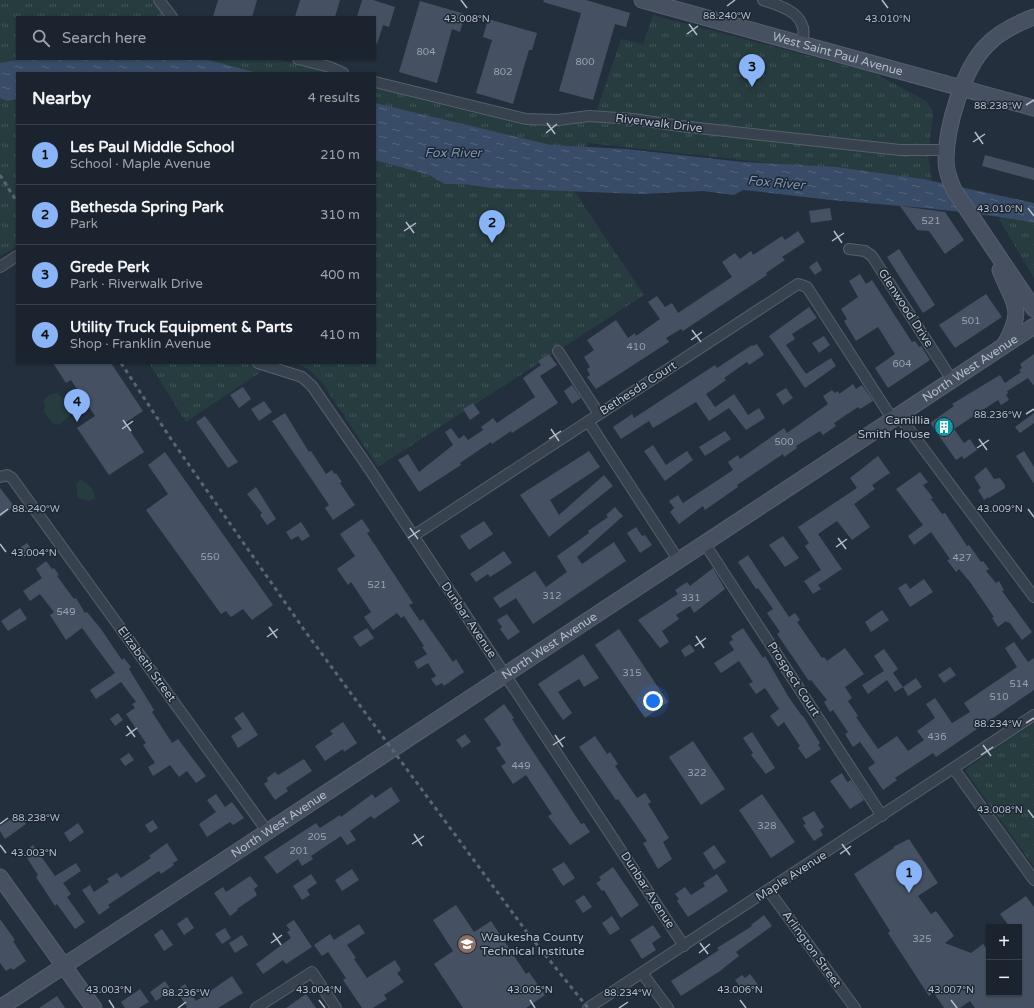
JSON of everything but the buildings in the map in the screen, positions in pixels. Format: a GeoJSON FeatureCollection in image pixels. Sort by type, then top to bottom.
{"type":"FeatureCollection","features":[{"type":"Feature","properties":{"kind":"street"},"geometry":{"type":"LineString","coordinates":[[159,0],[171,16]]}},
{"type":"Feature","properties":{"kind":"street","name":"West Saint Paul Avenue"},"geometry":{"type":"LineString","coordinates":[[642,0],[1034,108]]}},
{"type":"Feature","properties":{"kind":"street"},"geometry":{"type":"LineString","coordinates":[[763,0],[782,7],[798,18],[803,29],[802,44]]}},
{"type":"Feature","properties":{"kind":"street"},"geometry":{"type":"LineString","coordinates":[[1034,17],[1002,33],[988,44],[970,66],[951,125],[947,150],[947,167],[951,183],[1034,309]]}},
{"type":"Feature","properties":{"kind":"street"},"geometry":{"type":"LineString","coordinates":[[302,60],[330,67],[341,72]]}},
{"type":"Feature","properties":{"kind":"street","name":"Riverwalk Drive"},"geometry":{"type":"LineString","coordinates":[[376,82],[526,119],[558,120],[589,116],[626,118],[900,150],[947,150]]}},
{"type":"Feature","properties":{"kind":"street"},"geometry":{"type":"LineString","coordinates":[[990,242],[1016,304],[1017,312],[1012,332],[1004,345]]}},
{"type":"Feature","properties":{"kind":"street","name":"Glenwood Drive"},"geometry":{"type":"LineString","coordinates":[[849,248],[865,251],[872,256],[952,380]]}},
{"type":"Feature","properties":{"kind":"street"},"geometry":{"type":"LineString","coordinates":[[0,267],[16,257]]}},
{"type":"Feature","properties":{"kind":"street","name":"Bethesda Court"},"geometry":{"type":"LineString","coordinates":[[413,536],[588,420],[798,284],[807,287],[844,345],[896,418]]}},
{"type":"Feature","properties":{"kind":"street","name":"North West Avenue"},"geometry":{"type":"LineString","coordinates":[[0,1008],[63,965],[705,544],[1034,326]]}},
{"type":"Feature","properties":{"kind":"street"},"geometry":{"type":"LineString","coordinates":[[558,351],[599,414]]}},
{"type":"Feature","properties":{"kind":"street","name":"Dunbar Avenue"},"geometry":{"type":"LineString","coordinates":[[261,364],[302,376],[308,381],[505,674],[684,946]]}},
{"type":"Feature","properties":{"kind":"street"},"geometry":{"type":"LineString","coordinates":[[896,418],[1034,597]]}},
{"type":"Feature","properties":{"kind":"street"},"geometry":{"type":"LineString","coordinates":[[588,420],[679,561]]}},
{"type":"Feature","properties":{"kind":"street","name":"Elizabeth Street"},"geometry":{"type":"LineString","coordinates":[[0,477],[7,475],[12,478],[267,831]]}},
{"type":"Feature","properties":{"kind":"street","name":"Prospect Court"},"geometry":{"type":"LineString","coordinates":[[705,544],[882,816]]}},
{"type":"Feature","properties":{"kind":"street","name":"Maple Avenue"},"geometry":{"type":"LineString","coordinates":[[588,1008],[954,769],[1034,715]]}},
{"type":"Feature","properties":{"kind":"street"},"geometry":{"type":"LineString","coordinates":[[954,769],[1034,880]]}},
{"type":"Feature","properties":{"kind":"street"},"geometry":{"type":"LineString","coordinates":[[0,877],[94,1008]]}},
{"type":"Feature","properties":{"kind":"street","name":"Arlington Street"},"geometry":{"type":"LineString","coordinates":[[769,890],[855,1008]]}},
{"type":"Feature","properties":{"kind":"street"},"geometry":{"type":"LineString","coordinates":[[256,1008],[312,972],[336,1008]]}},
{"type":"Feature","properties":{"kind":"street"},"geometry":{"type":"LineString","coordinates":[[642,973],[668,1008]]}},
{"type":"Feature","properties":{"kind":"green space"},"geometry":{"type":"Polygon","coordinates":[[[0,0],[155,0],[164,16],[16,16],[16,60],[282,60],[328,72],[16,72],[16,247],[0,256],[0,0]]]}},
{"type":"Feature","properties":{"kind":"green space"},"geometry":{"type":"Polygon","coordinates":[[[653,15],[874,73],[926,101],[932,110],[933,116],[928,155],[932,181],[588,143],[574,191],[644,295],[378,467],[321,381],[308,369],[297,364],[376,364],[376,85],[530,124],[594,119],[621,39],[643,44],[653,15]]]}},
{"type":"Feature","properties":{"kind":"green space"},"geometry":{"type":"Polygon","coordinates":[[[1001,217],[1034,223],[1034,278],[999,219],[1001,217]]]}},
{"type":"Feature","properties":{"kind":"green space"},"geometry":{"type":"Polygon","coordinates":[[[150,364],[267,364],[265,369],[186,422],[150,364]]]}},
{"type":"Feature","properties":{"kind":"green space"},"geometry":{"type":"Polygon","coordinates":[[[57,393],[74,408],[75,411],[59,425],[52,423],[43,410],[46,407],[43,402],[47,396],[57,393]]]}},
{"type":"Feature","properties":{"kind":"green space"},"geometry":{"type":"Polygon","coordinates":[[[80,480],[90,486],[94,492],[95,498],[89,501],[78,498],[76,484],[80,480]]]}},
{"type":"Feature","properties":{"kind":"green space"},"geometry":{"type":"Polygon","coordinates":[[[1034,723],[1034,867],[966,772],[967,768],[1034,723]]]}},
{"type":"Feature","properties":{"kind":"water"},"geometry":{"type":"Polygon","coordinates":[[[17,60],[209,60],[254,72],[16,72],[16,99],[8,101],[0,98],[0,63],[17,60]]]}},
{"type":"Feature","properties":{"kind":"water","name":"Fox River"},"geometry":{"type":"Polygon","coordinates":[[[376,103],[551,145],[625,149],[743,162],[836,167],[923,179],[1034,203],[1034,223],[907,206],[831,200],[743,190],[734,195],[703,191],[641,194],[492,188],[464,184],[445,184],[429,175],[376,160],[376,103]]]}},
{"type":"Feature","properties":{"kind":"railway"},"geometry":{"type":"LineString","coordinates":[[0,175],[16,200]]}},
{"type":"Feature","properties":{"kind":"railway"},"geometry":{"type":"LineString","coordinates":[[122,364],[173,442],[305,631],[526,931],[588,1008]]}},
{"type":"Feature","properties":{"kind":"place","name":"Grede Perk"},"geometry":{"type":"Point","coordinates":[752,87]}},
{"type":"Feature","properties":{"kind":"place","name":"Bethesda Spring Park"},"geometry":{"type":"Point","coordinates":[492,243]}},
{"type":"Feature","properties":{"kind":"place","name":"Utility Truck Equipment & Parts"},"geometry":{"type":"Point","coordinates":[77,422]}},
{"type":"Feature","properties":{"kind":"place","name":"Camillia Smith House"},"geometry":{"type":"Point","coordinates":[944,427]}},
{"type":"Feature","properties":{"kind":"place","name":"Les Paul Middle School"},"geometry":{"type":"Point","coordinates":[909,893]}},
{"type":"Feature","properties":{"kind":"place","name":"Waukesha County Technical Institute"},"geometry":{"type":"Point","coordinates":[467,944]}}]}
